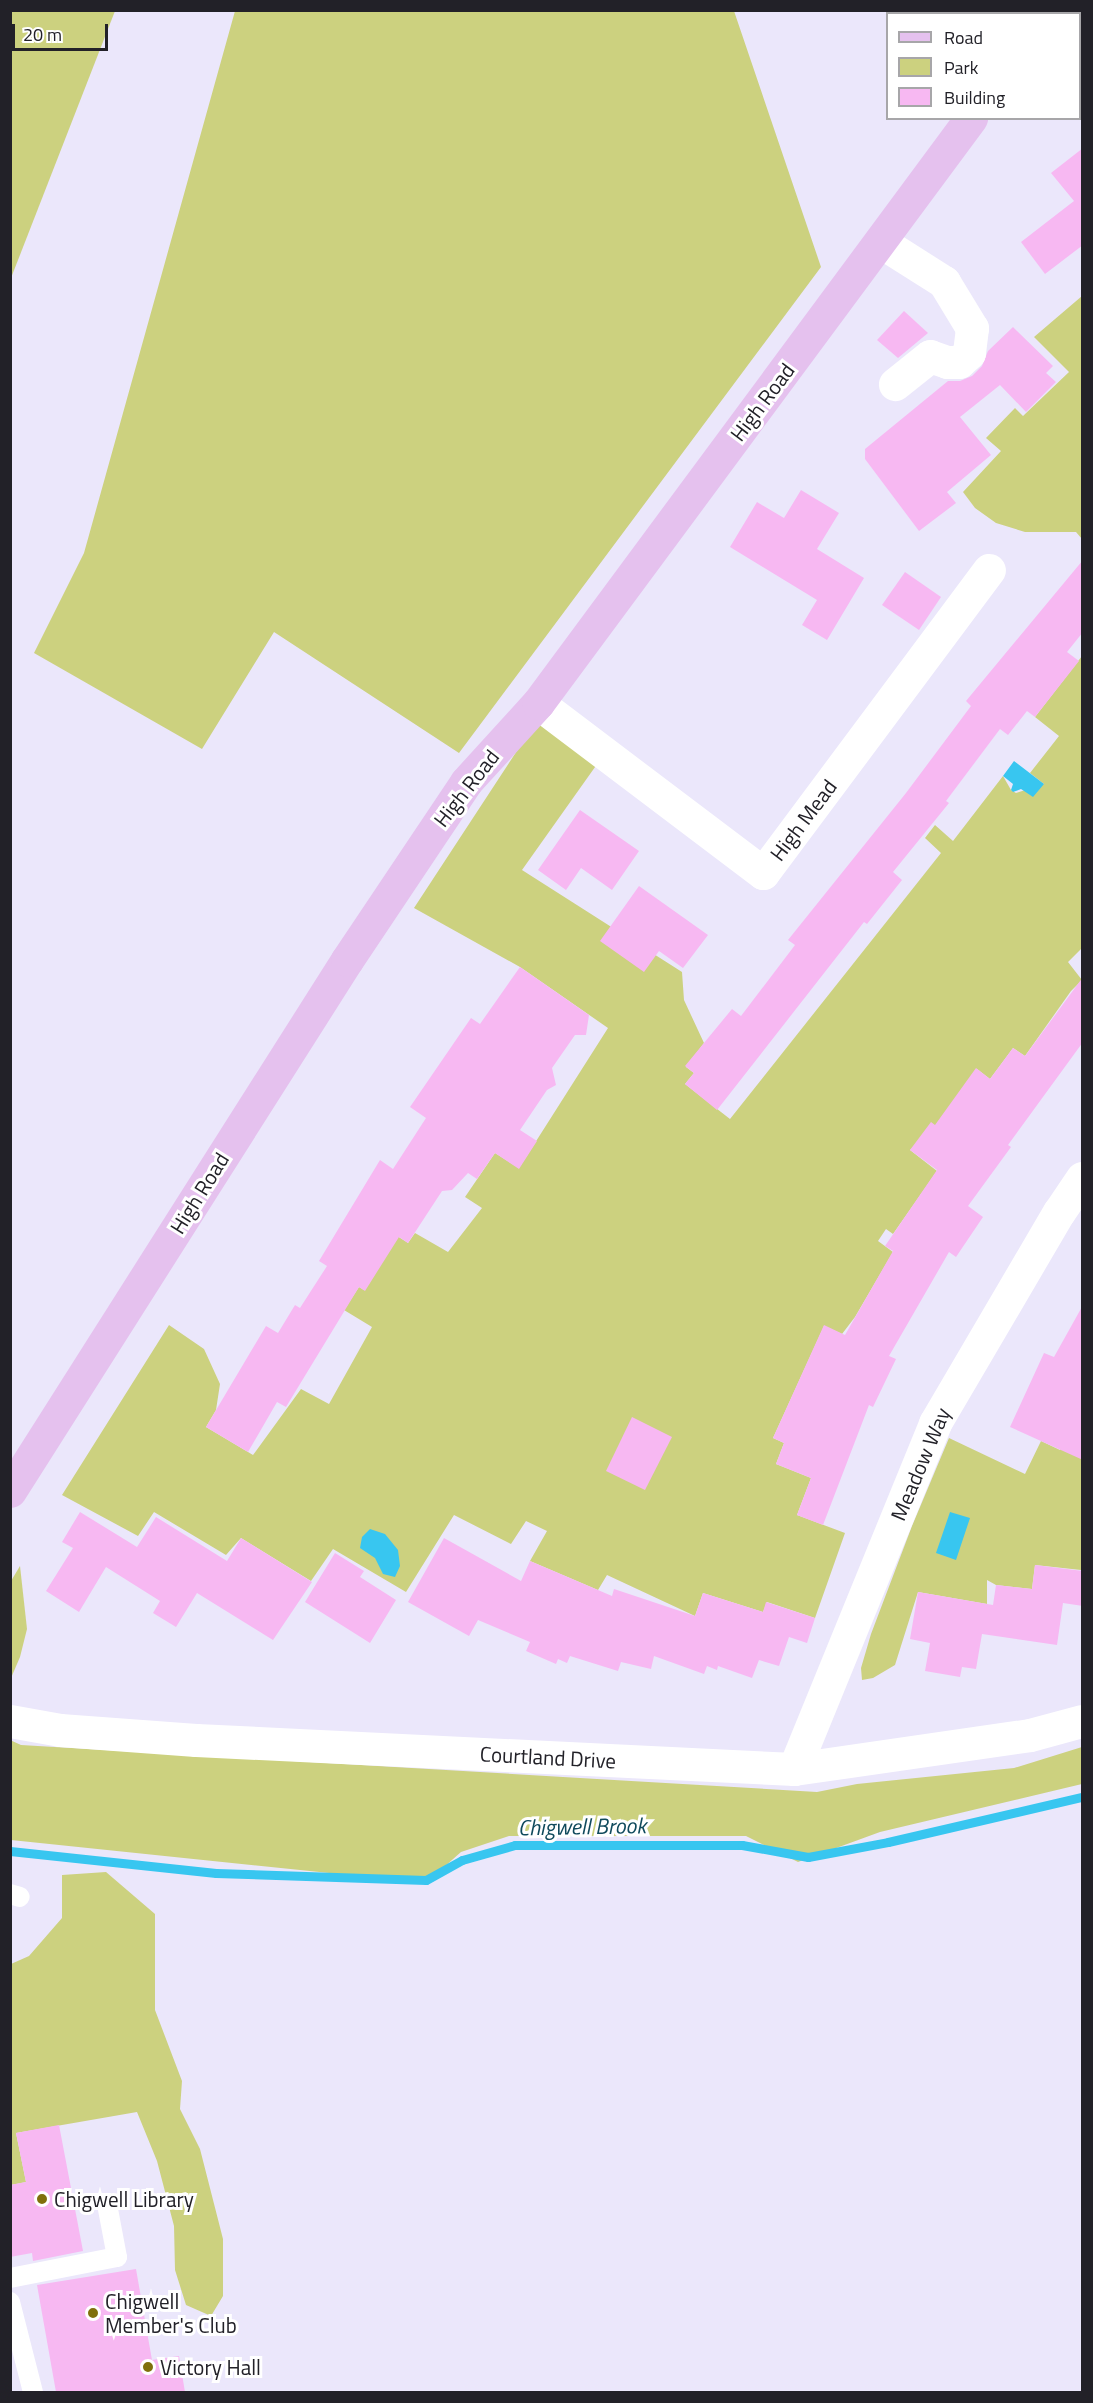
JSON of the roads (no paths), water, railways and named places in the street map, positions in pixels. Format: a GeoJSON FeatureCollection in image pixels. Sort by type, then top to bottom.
{"type":"FeatureCollection","features":[{"type":"Feature","properties":{"kind":"main road","name":"High Road"},"geometry":{"type":"LineString","coordinates":[[10,1491],[391,892],[466,782],[538,703],[970,120]]}},
{"type":"Feature","properties":{"kind":"street"},"geometry":{"type":"LineString","coordinates":[[881,242],[944,282],[972,328],[969,353],[959,362],[947,362],[930,356],[895,383]]}},
{"type":"Feature","properties":{"kind":"street","name":"High Mead"},"geometry":{"type":"LineString","coordinates":[[538,703],[763,873],[989,570]]}},
{"type":"Feature","properties":{"kind":"street","name":"Meadow Way"},"geometry":{"type":"LineString","coordinates":[[794,1769],[935,1423],[1059,1212],[1083,1178]]}},
{"type":"Feature","properties":{"kind":"street","name":"Courtland Drive"},"geometry":{"type":"LineString","coordinates":[[10,1721],[60,1731],[196,1740],[794,1769],[1030,1735],[1083,1721]]}},
{"type":"Feature","properties":{"kind":"lane"},"geometry":{"type":"LineString","coordinates":[[10,2278],[117,2257],[107,2205]]}},
{"type":"Feature","properties":{"kind":"lane"},"geometry":{"type":"LineString","coordinates":[[10,2302],[33,2392]]}},
{"type":"Feature","properties":{"kind":"water"},"geometry":{"type":"Polygon","coordinates":[[[1014,761],[1044,784],[1033,797],[1021,789],[1013,792],[1011,790],[1013,784],[1003,776],[1014,761]]]}},
{"type":"Feature","properties":{"kind":"water"},"geometry":{"type":"Polygon","coordinates":[[[950,1512],[970,1518],[956,1560],[936,1553],[950,1512]]]}},
{"type":"Feature","properties":{"kind":"water"},"geometry":{"type":"Polygon","coordinates":[[[370,1529],[385,1534],[398,1550],[400,1566],[395,1577],[383,1574],[375,1558],[360,1548],[362,1537],[370,1529]]]}},
{"type":"Feature","properties":{"kind":"waterway","name":"Chigwell Brook"},"geometry":{"type":"LineString","coordinates":[[10,1851],[216,1873],[426,1880],[462,1860],[515,1845],[742,1845],[808,1857],[888,1842],[1082,1797]]}},
{"type":"Feature","properties":{"kind":"place","name":"Chigwell Library"},"geometry":{"type":"Point","coordinates":[42,2199]}},
{"type":"Feature","properties":{"kind":"place","name":"Chigwell Member's Club"},"geometry":{"type":"Point","coordinates":[93,2313]}},
{"type":"Feature","properties":{"kind":"place","name":"Victory Hall"},"geometry":{"type":"Point","coordinates":[148,2367]}}]}
